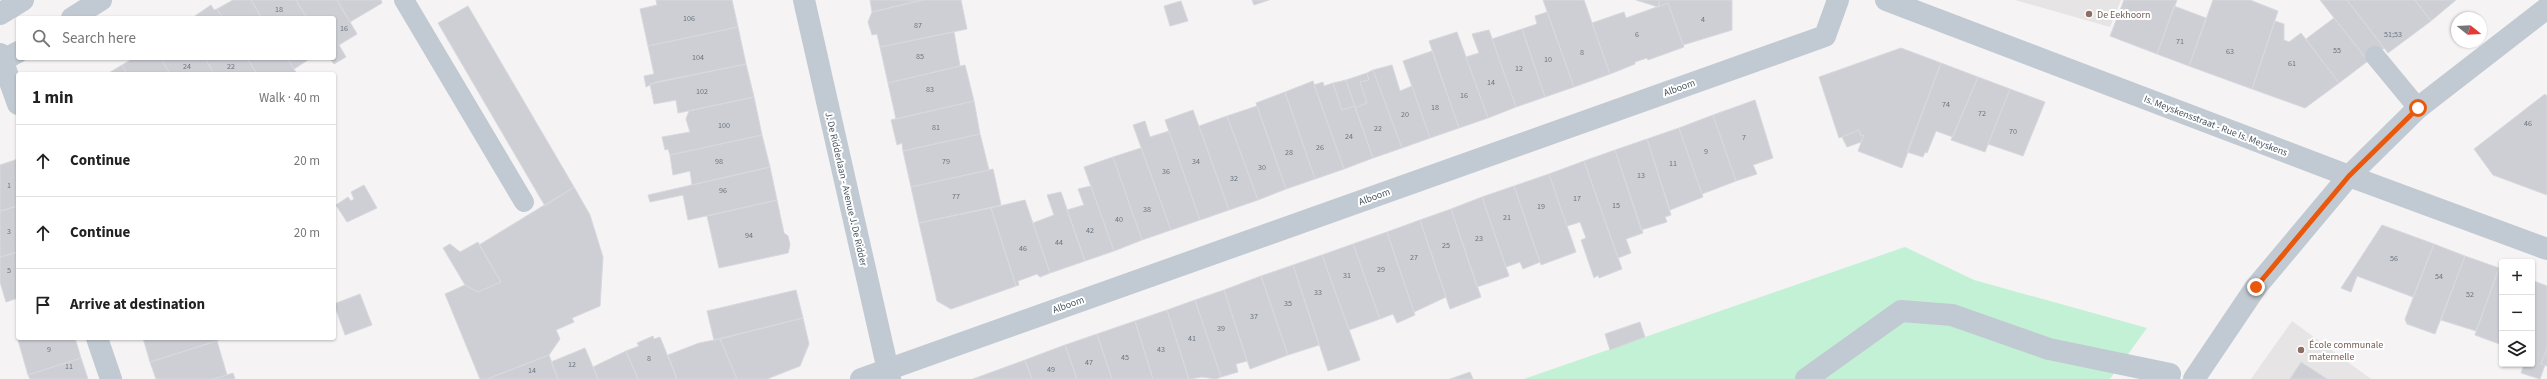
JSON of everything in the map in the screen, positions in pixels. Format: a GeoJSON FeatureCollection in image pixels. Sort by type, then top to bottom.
{"type":"FeatureCollection","features":[{"type":"Feature","properties":{"kind":"street"},"geometry":{"type":"LineString","coordinates":[[0,14],[23,0]]}},
{"type":"Feature","properties":{"kind":"street"},"geometry":{"type":"LineString","coordinates":[[75,16],[101,0]]}},
{"type":"Feature","properties":{"kind":"street","name":"J. De Ridderlaan - Avenue J. De Ridder"},"geometry":{"type":"LineString","coordinates":[[804,0],[888,374]]}},
{"type":"Feature","properties":{"kind":"street","name":"Alboom"},"geometry":{"type":"LineString","coordinates":[[888,374],[1825,36],[1838,0]]}},
{"type":"Feature","properties":{"kind":"street","name":"Is. Meyskensstraat - Rue Is. Meyskens"},"geometry":{"type":"LineString","coordinates":[[1886,0],[2349,176],[2547,248]]}},
{"type":"Feature","properties":{"kind":"street"},"geometry":{"type":"LineString","coordinates":[[2194,379],[2256,287],[2349,176],[2418,108],[2547,8]]}},
{"type":"Feature","properties":{"kind":"street"},"geometry":{"type":"LineString","coordinates":[[5,57],[16,97]]}},
{"type":"Feature","properties":{"kind":"street"},"geometry":{"type":"LineString","coordinates":[[1806,379],[1901,310],[1952,315],[2049,349],[2170,374]]}},
{"type":"Feature","properties":{"kind":"street"},"geometry":{"type":"LineString","coordinates":[[98,340],[111,379]]}},
{"type":"Feature","properties":{"kind":"street"},"geometry":{"type":"LineString","coordinates":[[861,379],[888,374]]}},
{"type":"Feature","properties":{"kind":"lane"},"geometry":{"type":"LineString","coordinates":[[404,0],[524,202]]}},
{"type":"Feature","properties":{"kind":"lane"},"geometry":{"type":"LineString","coordinates":[[2374,56],[2418,108]]}},
{"type":"Feature","properties":{"kind":"shaded area","name":"De Eekhoorn"},"geometry":{"type":"Polygon","coordinates":[[[2015,0],[2121,0],[2110,27],[2015,0]]]}},
{"type":"Feature","properties":{"kind":"shaded area","name":"École communale maternelle"},"geometry":{"type":"Polygon","coordinates":[[[2292,321],[2371,379],[2251,379],[2292,321]]]}},
{"type":"Feature","properties":{"kind":"green space"},"geometry":{"type":"Polygon","coordinates":[[[1905,247],[1974,280],[2147,328],[2110,379],[1524,379],[1905,247]]]}},
{"type":"Feature","properties":{"kind":"building"},"geometry":{"type":"Polygon","coordinates":[[[233,0],[251,0],[261,16],[222,16],[217,9],[233,0]]]}},
{"type":"Feature","properties":{"kind":"building"},"geometry":{"type":"Polygon","coordinates":[[[251,0],[296,0],[306,16],[261,16],[251,0]]]}},
{"type":"Feature","properties":{"kind":"building"},"geometry":{"type":"Polygon","coordinates":[[[296,0],[337,0],[357,34],[339,45],[346,57],[334,64],[331,60],[336,60],[336,16],[306,16],[296,0]]]}},
{"type":"Feature","properties":{"kind":"building"},"geometry":{"type":"Polygon","coordinates":[[[337,0],[381,0],[382,3],[350,22],[337,0]]]}},
{"type":"Feature","properties":{"kind":"building"},"geometry":{"type":"Polygon","coordinates":[[[656,0],[732,0],[738,27],[648,46],[640,9],[657,5],[656,0]]]}},
{"type":"Feature","properties":{"kind":"building"},"geometry":{"type":"Polygon","coordinates":[[[870,0],[923,0],[872,12],[870,0]]]}},
{"type":"Feature","properties":{"kind":"building"},"geometry":{"type":"Polygon","coordinates":[[[923,0],[961,0],[967,29],[880,47],[877,34],[872,35],[868,22],[872,12],[923,0]]]}},
{"type":"Feature","properties":{"kind":"building"},"geometry":{"type":"Polygon","coordinates":[[[1252,0],[1269,0],[1254,5],[1252,0]]]}},
{"type":"Feature","properties":{"kind":"building"},"geometry":{"type":"Polygon","coordinates":[[[1543,0],[1584,0],[1610,74],[1574,87],[1543,0]]]}},
{"type":"Feature","properties":{"kind":"building"},"geometry":{"type":"Polygon","coordinates":[[[1636,0],[1660,0],[1658,7],[1636,0]]]}},
{"type":"Feature","properties":{"kind":"building"},"geometry":{"type":"Polygon","coordinates":[[[1660,0],[1732,0],[1732,30],[1683,45],[1668,3],[1658,7],[1660,0]]]}},
{"type":"Feature","properties":{"kind":"building"},"geometry":{"type":"Polygon","coordinates":[[[2124,0],[2177,0],[2157,54],[2110,36],[2124,0]]]}},
{"type":"Feature","properties":{"kind":"building"},"geometry":{"type":"Polygon","coordinates":[[[2213,0],[2250,0],[2278,11],[2252,89],[2189,66],[2213,0]]]}},
{"type":"Feature","properties":{"kind":"building"},"geometry":{"type":"Polygon","coordinates":[[[2320,0],[2347,0],[2384,48],[2368,61],[2320,0]]]}},
{"type":"Feature","properties":{"kind":"building"},"geometry":{"type":"Polygon","coordinates":[[[2347,0],[2415,0],[2431,21],[2388,53],[2347,0]]]}},
{"type":"Feature","properties":{"kind":"building"},"geometry":{"type":"Polygon","coordinates":[[[2415,0],[2456,0],[2431,21],[2415,0]]]}},
{"type":"Feature","properties":{"kind":"building"},"geometry":{"type":"Polygon","coordinates":[[[1181,1],[1188,21],[1170,26],[1164,6],[1181,1]]]}},
{"type":"Feature","properties":{"kind":"building"},"geometry":{"type":"Polygon","coordinates":[[[1668,3],[1684,47],[1648,60],[1647,58],[1635,62],[1635,64],[1610,74],[1592,23],[1624,12],[1626,18],[1668,3]]]}},
{"type":"Feature","properties":{"kind":"building"},"geometry":{"type":"Polygon","coordinates":[[[211,5],[214,10],[217,9],[222,16],[195,16],[211,5]]]}},
{"type":"Feature","properties":{"kind":"building"},"geometry":{"type":"Polygon","coordinates":[[[468,6],[574,187],[545,206],[438,23],[468,6]]]}},
{"type":"Feature","properties":{"kind":"building"},"geometry":{"type":"Polygon","coordinates":[[[2174,6],[2206,18],[2189,66],[2157,54],[2174,6]]]}},
{"type":"Feature","properties":{"kind":"building"},"geometry":{"type":"Polygon","coordinates":[[[1547,12],[1574,87],[1545,97],[1522,29],[1537,24],[1535,16],[1547,12]]]}},
{"type":"Feature","properties":{"kind":"building"},"geometry":{"type":"Polygon","coordinates":[[[2334,18],[2368,61],[2339,83],[2306,39],[2334,18]]]}},
{"type":"Feature","properties":{"kind":"building"},"geometry":{"type":"Polygon","coordinates":[[[2275,21],[2284,24],[2284,40],[2289,42],[2301,33],[2339,83],[2305,108],[2252,89],[2275,21]]]}},
{"type":"Feature","properties":{"kind":"building"},"geometry":{"type":"Polygon","coordinates":[[[738,27],[746,64],[656,82],[646,87],[644,76],[654,74],[648,46],[738,27]]]}},
{"type":"Feature","properties":{"kind":"building"},"geometry":{"type":"Polygon","coordinates":[[[1522,29],[1545,97],[1516,107],[1492,39],[1522,29]]]}},
{"type":"Feature","properties":{"kind":"building"},"geometry":{"type":"Polygon","coordinates":[[[1489,30],[1516,107],[1488,118],[1466,57],[1479,53],[1472,34],[1489,30]]]}},
{"type":"Feature","properties":{"kind":"building"},"geometry":{"type":"Polygon","coordinates":[[[954,32],[960,66],[888,83],[880,47],[954,32]]]}},
{"type":"Feature","properties":{"kind":"building"},"geometry":{"type":"Polygon","coordinates":[[[1457,32],[1488,118],[1459,128],[1429,41],[1457,32]]]}},
{"type":"Feature","properties":{"kind":"building"},"geometry":{"type":"Polygon","coordinates":[[[1901,48],[1941,63],[1902,168],[1858,151],[1864,135],[1861,136],[1859,130],[1839,138],[1819,77],[1901,48]]]}},
{"type":"Feature","properties":{"kind":"building"},"geometry":{"type":"Polygon","coordinates":[[[1432,51],[1459,128],[1430,138],[1403,61],[1432,51]]]}},
{"type":"Feature","properties":{"kind":"building"},"geometry":{"type":"Polygon","coordinates":[[[131,60],[162,60],[169,72],[126,72],[122,65],[131,60]]]}},
{"type":"Feature","properties":{"kind":"building"},"geometry":{"type":"Polygon","coordinates":[[[162,60],[206,60],[213,72],[169,72],[162,60]]]}},
{"type":"Feature","properties":{"kind":"building"},"geometry":{"type":"Polygon","coordinates":[[[206,60],[248,60],[256,72],[213,72],[206,60]]]}},
{"type":"Feature","properties":{"kind":"building"},"geometry":{"type":"Polygon","coordinates":[[[248,60],[288,60],[296,72],[256,72],[248,60]]]}},
{"type":"Feature","properties":{"kind":"building"},"geometry":{"type":"Polygon","coordinates":[[[288,60],[308,60],[294,69],[288,60]]]}},
{"type":"Feature","properties":{"kind":"building"},"geometry":{"type":"Polygon","coordinates":[[[1941,63],[1978,77],[1953,137],[1936,131],[1927,153],[1925,152],[1923,157],[1907,152],[1941,63]]]}},
{"type":"Feature","properties":{"kind":"building"},"geometry":{"type":"Polygon","coordinates":[[[746,64],[754,97],[678,113],[676,100],[654,104],[650,84],[746,64]]]}},
{"type":"Feature","properties":{"kind":"building"},"geometry":{"type":"Polygon","coordinates":[[[122,65],[126,72],[110,72],[122,65]]]}},
{"type":"Feature","properties":{"kind":"building"},"geometry":{"type":"Polygon","coordinates":[[[965,65],[974,101],[896,119],[888,83],[965,65]]]}},
{"type":"Feature","properties":{"kind":"building"},"geometry":{"type":"Polygon","coordinates":[[[1392,65],[1400,91],[1412,86],[1430,138],[1402,148],[1373,70],[1392,65]]]}},
{"type":"Feature","properties":{"kind":"building"},"geometry":{"type":"Polygon","coordinates":[[[1373,70],[1402,148],[1373,158],[1355,108],[1367,103],[1360,82],[1369,80],[1367,73],[1373,70]]]}},
{"type":"Feature","properties":{"kind":"building"},"geometry":{"type":"Polygon","coordinates":[[[1367,73],[1369,80],[1360,82],[1367,103],[1355,108],[1346,80],[1367,73]]]}},
{"type":"Feature","properties":{"kind":"building"},"geometry":{"type":"Polygon","coordinates":[[[1978,77],[2010,89],[1985,152],[1951,140],[1978,77]]]}},
{"type":"Feature","properties":{"kind":"building"},"geometry":{"type":"Polygon","coordinates":[[[1346,80],[1355,106],[1342,110],[1333,83],[1346,80]]]}},
{"type":"Feature","properties":{"kind":"building"},"geometry":{"type":"Polygon","coordinates":[[[1313,81],[1344,169],[1315,179],[1285,92],[1313,81]]]}},
{"type":"Feature","properties":{"kind":"building"},"geometry":{"type":"Polygon","coordinates":[[[1323,82],[1324,86],[1333,83],[1342,110],[1355,106],[1373,158],[1344,169],[1314,85],[1323,82]]]}},
{"type":"Feature","properties":{"kind":"building"},"geometry":{"type":"Polygon","coordinates":[[[2010,89],[2045,102],[2023,156],[1988,144],[2010,89]]]}},
{"type":"Feature","properties":{"kind":"building"},"geometry":{"type":"Polygon","coordinates":[[[1285,92],[1315,179],[1286,189],[1256,103],[1285,92]]]}},
{"type":"Feature","properties":{"kind":"building"},"geometry":{"type":"Polygon","coordinates":[[[2545,94],[2547,96],[2547,195],[2493,175],[2474,149],[2545,94]]]}},
{"type":"Feature","properties":{"kind":"building"},"geometry":{"type":"Polygon","coordinates":[[[754,97],[762,135],[670,155],[668,149],[665,150],[662,137],[690,132],[686,119],[689,111],[754,97]]]}},
{"type":"Feature","properties":{"kind":"building"},"geometry":{"type":"Polygon","coordinates":[[[1755,100],[1773,158],[1753,165],[1757,174],[1736,181],[1713,115],[1755,100]]]}},
{"type":"Feature","properties":{"kind":"building"},"geometry":{"type":"Polygon","coordinates":[[[974,101],[980,134],[903,151],[902,143],[897,145],[891,120],[974,101]]]}},
{"type":"Feature","properties":{"kind":"building"},"geometry":{"type":"Polygon","coordinates":[[[1257,106],[1286,189],[1258,200],[1227,116],[1257,106]]]}},
{"type":"Feature","properties":{"kind":"building"},"geometry":{"type":"Polygon","coordinates":[[[1193,110],[1229,210],[1200,220],[1165,120],[1193,110]]]}},
{"type":"Feature","properties":{"kind":"building"},"geometry":{"type":"Polygon","coordinates":[[[1713,115],[1736,181],[1702,194],[1679,128],[1713,115]]]}},
{"type":"Feature","properties":{"kind":"building"},"geometry":{"type":"Polygon","coordinates":[[[1227,116],[1258,200],[1229,210],[1199,126],[1227,116]]]}},
{"type":"Feature","properties":{"kind":"building"},"geometry":{"type":"Polygon","coordinates":[[[1145,121],[1150,137],[1169,131],[1200,220],[1171,230],[1133,125],[1145,121]]]}},
{"type":"Feature","properties":{"kind":"building"},"geometry":{"type":"Polygon","coordinates":[[[1679,128],[1703,197],[1670,210],[1647,139],[1679,128]]]}},
{"type":"Feature","properties":{"kind":"building"},"geometry":{"type":"Polygon","coordinates":[[[1859,130],[1861,136],[1864,135],[1861,142],[1847,147],[1842,137],[1859,130]]]}},
{"type":"Feature","properties":{"kind":"building"},"geometry":{"type":"Polygon","coordinates":[[[980,134],[989,170],[911,187],[903,151],[980,134]]]}},
{"type":"Feature","properties":{"kind":"building"},"geometry":{"type":"Polygon","coordinates":[[[762,135],[770,167],[692,185],[690,171],[673,175],[670,155],[762,135]]]}},
{"type":"Feature","properties":{"kind":"building"},"geometry":{"type":"Polygon","coordinates":[[[1647,139],[1671,215],[1665,217],[1667,222],[1641,230],[1615,150],[1647,139]]]}},
{"type":"Feature","properties":{"kind":"building"},"geometry":{"type":"Polygon","coordinates":[[[1141,148],[1171,230],[1142,240],[1113,157],[1141,148]]]}},
{"type":"Feature","properties":{"kind":"building"},"geometry":{"type":"Polygon","coordinates":[[[1615,150],[1643,233],[1626,239],[1631,253],[1618,258],[1584,161],[1615,150]]]}},
{"type":"Feature","properties":{"kind":"building"},"geometry":{"type":"Polygon","coordinates":[[[1113,157],[1142,240],[1114,251],[1084,167],[1113,157]]]}},
{"type":"Feature","properties":{"kind":"building"},"geometry":{"type":"Polygon","coordinates":[[[16,160],[16,207],[0,211],[0,165],[16,160]]]}},
{"type":"Feature","properties":{"kind":"building"},"geometry":{"type":"Polygon","coordinates":[[[1584,161],[1622,269],[1599,278],[1598,275],[1594,278],[1581,240],[1586,238],[1580,222],[1567,226],[1549,174],[1584,161]]]}},
{"type":"Feature","properties":{"kind":"building"},"geometry":{"type":"Polygon","coordinates":[[[770,167],[777,200],[688,220],[683,195],[650,202],[648,195],[770,167]]]}},
{"type":"Feature","properties":{"kind":"building"},"geometry":{"type":"Polygon","coordinates":[[[993,169],[1001,205],[919,223],[911,187],[993,169]]]}},
{"type":"Feature","properties":{"kind":"building"},"geometry":{"type":"Polygon","coordinates":[[[1549,174],[1576,252],[1541,265],[1514,186],[1549,174]]]}},
{"type":"Feature","properties":{"kind":"building"},"geometry":{"type":"Polygon","coordinates":[[[364,185],[377,208],[347,222],[336,205],[348,197],[351,201],[354,199],[351,192],[364,185]]]}},
{"type":"Feature","properties":{"kind":"building"},"geometry":{"type":"Polygon","coordinates":[[[1091,186],[1114,251],[1085,261],[1067,210],[1084,205],[1078,189],[1091,186]]]}},
{"type":"Feature","properties":{"kind":"building"},"geometry":{"type":"Polygon","coordinates":[[[1514,186],[1540,262],[1523,269],[1520,262],[1506,267],[1482,197],[1514,186]]]}},
{"type":"Feature","properties":{"kind":"building"},"geometry":{"type":"Polygon","coordinates":[[[574,187],[590,215],[603,257],[600,306],[572,318],[574,322],[556,330],[560,339],[549,355],[487,379],[480,379],[445,294],[465,285],[478,292],[501,282],[479,245],[574,187]]]}},
{"type":"Feature","properties":{"kind":"building"},"geometry":{"type":"Polygon","coordinates":[[[1061,192],[1085,261],[1050,273],[1033,223],[1054,215],[1047,195],[1061,192]]]}},
{"type":"Feature","properties":{"kind":"building"},"geometry":{"type":"Polygon","coordinates":[[[1482,197],[1509,276],[1477,287],[1451,209],[1482,197]]]}},
{"type":"Feature","properties":{"kind":"building"},"geometry":{"type":"Polygon","coordinates":[[[777,200],[784,233],[788,236],[790,245],[788,253],[719,268],[707,216],[777,200]]]}},
{"type":"Feature","properties":{"kind":"building"},"geometry":{"type":"Polygon","coordinates":[[[1025,200],[1050,273],[1040,277],[1037,274],[1018,281],[1019,285],[1016,286],[991,208],[1025,200]]]}},
{"type":"Feature","properties":{"kind":"building"},"geometry":{"type":"Polygon","coordinates":[[[16,207],[16,253],[0,257],[0,211],[16,207]]]}},
{"type":"Feature","properties":{"kind":"building"},"geometry":{"type":"Polygon","coordinates":[[[991,208],[1016,286],[951,309],[937,301],[919,223],[991,208]]]}},
{"type":"Feature","properties":{"kind":"building"},"geometry":{"type":"Polygon","coordinates":[[[1451,209],[1481,297],[1450,309],[1420,220],[1451,209]]]}},
{"type":"Feature","properties":{"kind":"building"},"geometry":{"type":"Polygon","coordinates":[[[1420,220],[1446,297],[1414,312],[1387,232],[1420,220]]]}},
{"type":"Feature","properties":{"kind":"building"},"geometry":{"type":"Polygon","coordinates":[[[2382,225],[2434,244],[2413,297],[2357,276],[2351,292],[2341,288],[2382,225]]]}},
{"type":"Feature","properties":{"kind":"building"},"geometry":{"type":"Polygon","coordinates":[[[1387,232],[1415,315],[1397,323],[1393,314],[1380,319],[1353,244],[1387,232]]]}},
{"type":"Feature","properties":{"kind":"building"},"geometry":{"type":"Polygon","coordinates":[[[478,242],[501,282],[478,292],[465,285],[443,248],[450,244],[460,252],[478,242]]]}},
{"type":"Feature","properties":{"kind":"building"},"geometry":{"type":"Polygon","coordinates":[[[1353,244],[1380,319],[1349,330],[1322,255],[1353,244]]]}},
{"type":"Feature","properties":{"kind":"building"},"geometry":{"type":"Polygon","coordinates":[[[2434,244],[2465,256],[2435,334],[2407,324],[2405,319],[2434,244]]]}},
{"type":"Feature","properties":{"kind":"building"},"geometry":{"type":"Polygon","coordinates":[[[16,253],[16,299],[6,302],[0,282],[0,257],[16,253]]]}},
{"type":"Feature","properties":{"kind":"building"},"geometry":{"type":"Polygon","coordinates":[[[1322,255],[1360,360],[1328,371],[1293,265],[1322,255]]]}},
{"type":"Feature","properties":{"kind":"building"},"geometry":{"type":"Polygon","coordinates":[[[2465,256],[2499,268],[2476,331],[2441,320],[2465,256]]]}},
{"type":"Feature","properties":{"kind":"building"},"geometry":{"type":"Polygon","coordinates":[[[1293,265],[1319,345],[1288,355],[1261,276],[1293,265]]]}},
{"type":"Feature","properties":{"kind":"building"},"geometry":{"type":"Polygon","coordinates":[[[2499,268],[2499,344],[2475,335],[2499,268]]]}},
{"type":"Feature","properties":{"kind":"building"},"geometry":{"type":"Polygon","coordinates":[[[1261,276],[1288,355],[1250,369],[1224,290],[1261,276]]]}},
{"type":"Feature","properties":{"kind":"building"},"geometry":{"type":"Polygon","coordinates":[[[2535,281],[2547,286],[2547,348],[2541,364],[2545,365],[2540,379],[2521,373],[2523,367],[2535,367],[2535,281]]]}},
{"type":"Feature","properties":{"kind":"building"},"geometry":{"type":"Polygon","coordinates":[[[796,290],[803,318],[714,340],[707,311],[796,290]]]}},
{"type":"Feature","properties":{"kind":"building"},"geometry":{"type":"Polygon","coordinates":[[[1224,290],[1247,361],[1236,364],[1238,372],[1221,377],[1195,300],[1224,290]]]}},
{"type":"Feature","properties":{"kind":"building"},"geometry":{"type":"Polygon","coordinates":[[[360,294],[372,325],[345,335],[336,310],[336,303],[360,294]]]}},
{"type":"Feature","properties":{"kind":"building"},"geometry":{"type":"Polygon","coordinates":[[[1195,300],[1221,377],[1216,379],[1202,377],[1189,379],[1167,310],[1195,300]]]}},
{"type":"Feature","properties":{"kind":"building"},"geometry":{"type":"Polygon","coordinates":[[[1167,310],[1189,379],[1153,379],[1135,321],[1167,310]]]}},
{"type":"Feature","properties":{"kind":"building"},"geometry":{"type":"Polygon","coordinates":[[[803,318],[809,344],[800,366],[767,379],[737,379],[720,339],[803,318]]]}},
{"type":"Feature","properties":{"kind":"building"},"geometry":{"type":"Polygon","coordinates":[[[1135,321],[1153,379],[1112,379],[1097,334],[1135,321]]]}},
{"type":"Feature","properties":{"kind":"building"},"geometry":{"type":"Polygon","coordinates":[[[1640,322],[1645,337],[1610,350],[1605,334],[1640,322]]]}},
{"type":"Feature","properties":{"kind":"building"},"geometry":{"type":"Polygon","coordinates":[[[1097,334],[1112,379],[1077,379],[1065,345],[1097,334]]]}},
{"type":"Feature","properties":{"kind":"building"},"geometry":{"type":"Polygon","coordinates":[[[653,336],[654,339],[660,337],[677,379],[638,379],[626,351],[639,346],[637,343],[653,336]]]}},
{"type":"Feature","properties":{"kind":"building"},"geometry":{"type":"Polygon","coordinates":[[[720,339],[737,379],[677,379],[668,355],[699,343],[720,339]]]}},
{"type":"Feature","properties":{"kind":"building"},"geometry":{"type":"Polygon","coordinates":[[[18,340],[76,340],[81,358],[28,375],[18,340]]]}},
{"type":"Feature","properties":{"kind":"building"},"geometry":{"type":"Polygon","coordinates":[[[144,340],[219,340],[150,362],[144,340]]]}},
{"type":"Feature","properties":{"kind":"building"},"geometry":{"type":"Polygon","coordinates":[[[217,341],[227,375],[213,379],[156,379],[150,362],[217,341]]]}},
{"type":"Feature","properties":{"kind":"building"},"geometry":{"type":"Polygon","coordinates":[[[1065,345],[1077,379],[1032,379],[1025,360],[1065,345]]]}},
{"type":"Feature","properties":{"kind":"building"},"geometry":{"type":"Polygon","coordinates":[[[585,348],[598,379],[558,379],[551,362],[585,348]]]}},
{"type":"Feature","properties":{"kind":"building"},"geometry":{"type":"Polygon","coordinates":[[[2547,348],[2547,366],[2541,364],[2547,348]]]}},
{"type":"Feature","properties":{"kind":"building"},"geometry":{"type":"Polygon","coordinates":[[[626,351],[638,379],[598,379],[593,367],[626,351]]]}},
{"type":"Feature","properties":{"kind":"building"},"geometry":{"type":"Polygon","coordinates":[[[549,355],[558,379],[487,379],[549,355]]]}},
{"type":"Feature","properties":{"kind":"building"},"geometry":{"type":"Polygon","coordinates":[[[81,358],[88,379],[30,379],[28,375],[81,358]]]}},
{"type":"Feature","properties":{"kind":"building"},"geometry":{"type":"Polygon","coordinates":[[[1025,360],[1032,379],[973,379],[1014,364],[1025,360]]]}},
{"type":"Feature","properties":{"kind":"building"},"geometry":{"type":"Polygon","coordinates":[[[2301,362],[2327,379],[2290,379],[2301,362]]]}},
{"type":"Feature","properties":{"kind":"building"},"geometry":{"type":"Polygon","coordinates":[[[1470,372],[1473,379],[1450,379],[1470,372]]]}},
{"type":"Feature","properties":{"kind":"building"},"geometry":{"type":"Polygon","coordinates":[[[233,373],[235,379],[213,379],[227,375],[233,373]]]}},
{"type":"Feature","properties":{"kind":"place","name":"De Eekhoorn"},"geometry":{"type":"Point","coordinates":[2089,14]}},
{"type":"Feature","properties":{"kind":"place","name":"École communale maternelle"},"geometry":{"type":"Point","coordinates":[2301,350]}},
{"type":"Feature","properties":{"kind":"route"},"geometry":{"type":"LineString","coordinates":[[2256,287],[2349,176],[2418,108]]}}]}
